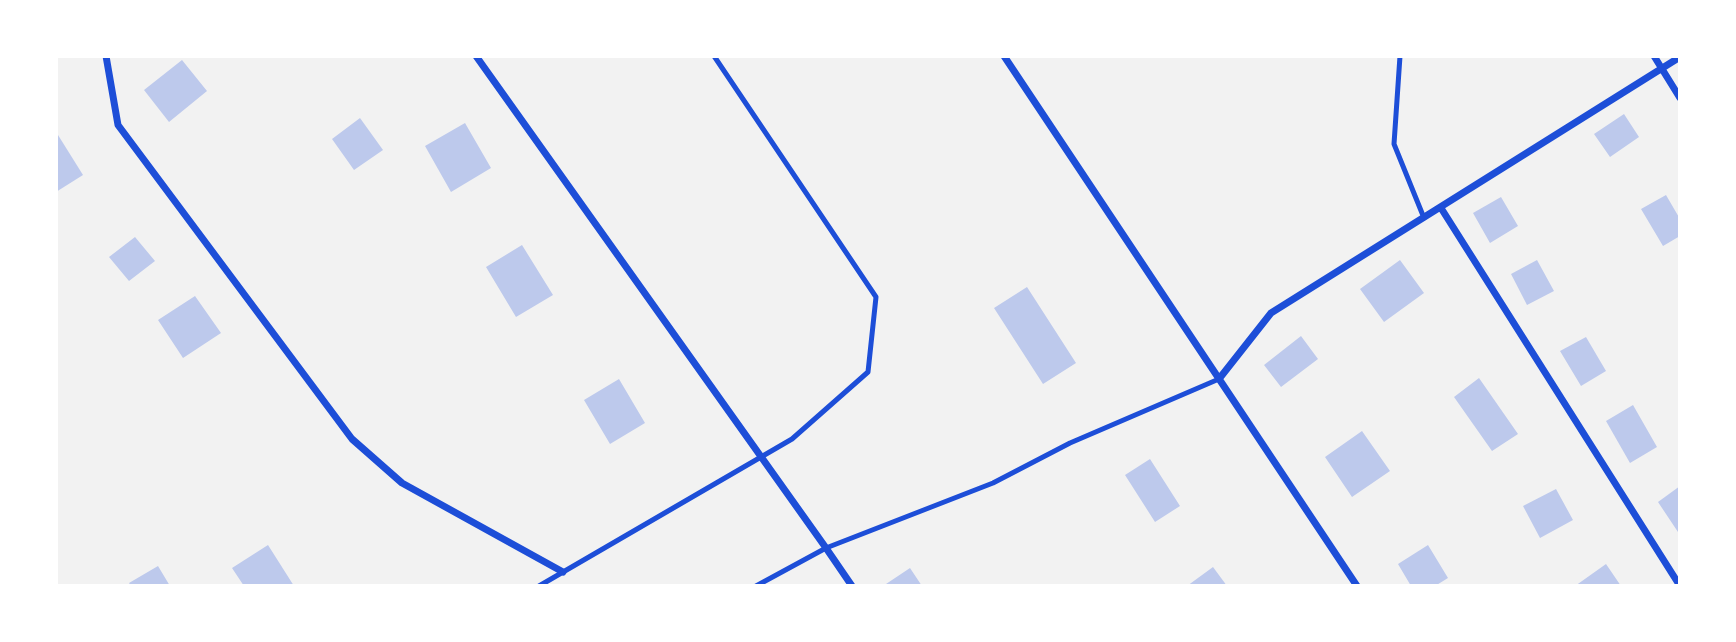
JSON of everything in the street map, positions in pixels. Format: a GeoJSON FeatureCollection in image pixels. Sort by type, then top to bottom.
{"type":"FeatureCollection","features":[{"type":"Feature","properties":{"kind":"street"},"geometry":{"type":"LineString","coordinates":[[106,56],[118,125],[352,439],[402,483],[563,572]]}},
{"type":"Feature","properties":{"kind":"street"},"geometry":{"type":"LineString","coordinates":[[476,56],[852,586]]}},
{"type":"Feature","properties":{"kind":"street"},"geometry":{"type":"LineString","coordinates":[[1004,56],[1357,586]]}},
{"type":"Feature","properties":{"kind":"street"},"geometry":{"type":"LineString","coordinates":[[1654,56],[1680,98]]}},
{"type":"Feature","properties":{"kind":"street"},"geometry":{"type":"LineString","coordinates":[[1219,379],[1271,313],[1680,57]]}},
{"type":"Feature","properties":{"kind":"street"},"geometry":{"type":"LineString","coordinates":[[1441,208],[1680,586]]}},
{"type":"Feature","properties":{"kind":"lane"},"geometry":{"type":"LineString","coordinates":[[539,586],[792,439],[868,372],[876,297],[714,56]]}},
{"type":"Feature","properties":{"kind":"lane"},"geometry":{"type":"LineString","coordinates":[[1400,56],[1394,144],[1424,218]]}},
{"type":"Feature","properties":{"kind":"lane"},"geometry":{"type":"LineString","coordinates":[[755,586],[827,548],[993,483],[1070,443],[1219,379]]}},
{"type":"Feature","properties":{"kind":"building"},"geometry":{"type":"Polygon","coordinates":[[[182,60],[207,91],[169,122],[144,90],[182,60]]]}},
{"type":"Feature","properties":{"kind":"building"},"geometry":{"type":"Polygon","coordinates":[[[1624,114],[1639,137],[1610,157],[1594,134],[1624,114]]]}},
{"type":"Feature","properties":{"kind":"building"},"geometry":{"type":"Polygon","coordinates":[[[360,118],[383,150],[354,170],[332,139],[360,118]]]}},
{"type":"Feature","properties":{"kind":"building"},"geometry":{"type":"Polygon","coordinates":[[[465,123],[491,168],[451,192],[425,146],[465,123]]]}},
{"type":"Feature","properties":{"kind":"building"},"geometry":{"type":"Polygon","coordinates":[[[58,135],[83,175],[56,192],[56,136],[58,135]]]}},
{"type":"Feature","properties":{"kind":"building"},"geometry":{"type":"Polygon","coordinates":[[[1666,195],[1680,219],[1680,236],[1663,246],[1641,209],[1666,195]]]}},
{"type":"Feature","properties":{"kind":"building"},"geometry":{"type":"Polygon","coordinates":[[[1501,197],[1518,226],[1490,243],[1473,213],[1501,197]]]}},
{"type":"Feature","properties":{"kind":"building"},"geometry":{"type":"Polygon","coordinates":[[[135,237],[155,261],[129,281],[109,257],[135,237]]]}},
{"type":"Feature","properties":{"kind":"building"},"geometry":{"type":"Polygon","coordinates":[[[522,245],[553,295],[516,317],[486,267],[522,245]]]}},
{"type":"Feature","properties":{"kind":"building"},"geometry":{"type":"Polygon","coordinates":[[[1400,260],[1424,293],[1384,322],[1360,289],[1400,260]]]}},
{"type":"Feature","properties":{"kind":"building"},"geometry":{"type":"Polygon","coordinates":[[[1537,260],[1554,291],[1527,305],[1511,274],[1537,260]]]}},
{"type":"Feature","properties":{"kind":"building"},"geometry":{"type":"Polygon","coordinates":[[[1027,287],[1076,363],[1043,384],[994,308],[1027,287]]]}},
{"type":"Feature","properties":{"kind":"building"},"geometry":{"type":"Polygon","coordinates":[[[195,296],[221,333],[183,358],[158,320],[195,296]]]}},
{"type":"Feature","properties":{"kind":"building"},"geometry":{"type":"Polygon","coordinates":[[[1301,336],[1318,359],[1281,387],[1264,365],[1301,336]]]}},
{"type":"Feature","properties":{"kind":"building"},"geometry":{"type":"Polygon","coordinates":[[[1586,337],[1606,371],[1581,386],[1560,351],[1586,337]]]}},
{"type":"Feature","properties":{"kind":"building"},"geometry":{"type":"Polygon","coordinates":[[[1479,378],[1518,434],[1492,451],[1454,397],[1479,378]]]}},
{"type":"Feature","properties":{"kind":"building"},"geometry":{"type":"Polygon","coordinates":[[[619,379],[645,423],[610,444],[584,400],[619,379]]]}},
{"type":"Feature","properties":{"kind":"building"},"geometry":{"type":"Polygon","coordinates":[[[1633,405],[1657,447],[1630,463],[1606,421],[1633,405]]]}},
{"type":"Feature","properties":{"kind":"building"},"geometry":{"type":"Polygon","coordinates":[[[1362,431],[1390,471],[1352,497],[1325,457],[1362,431]]]}},
{"type":"Feature","properties":{"kind":"building"},"geometry":{"type":"Polygon","coordinates":[[[1150,459],[1180,506],[1155,522],[1125,475],[1150,459]]]}},
{"type":"Feature","properties":{"kind":"building"},"geometry":{"type":"Polygon","coordinates":[[[1680,486],[1680,535],[1658,502],[1680,486]]]}},
{"type":"Feature","properties":{"kind":"building"},"geometry":{"type":"Polygon","coordinates":[[[1556,489],[1573,520],[1540,538],[1523,506],[1556,489]]]}},
{"type":"Feature","properties":{"kind":"building"},"geometry":{"type":"Polygon","coordinates":[[[268,545],[294,586],[244,586],[232,568],[268,545]]]}},
{"type":"Feature","properties":{"kind":"building"},"geometry":{"type":"Polygon","coordinates":[[[1428,545],[1448,578],[1435,586],[1411,586],[1398,564],[1428,545]]]}},
{"type":"Feature","properties":{"kind":"building"},"geometry":{"type":"Polygon","coordinates":[[[1606,564],[1621,586],[1575,586],[1606,564]]]}},
{"type":"Feature","properties":{"kind":"building"},"geometry":{"type":"Polygon","coordinates":[[[158,566],[170,586],[131,586],[129,583],[158,566]]]}},
{"type":"Feature","properties":{"kind":"building"},"geometry":{"type":"Polygon","coordinates":[[[1213,567],[1227,586],[1187,586],[1213,567]]]}},
{"type":"Feature","properties":{"kind":"building"},"geometry":{"type":"Polygon","coordinates":[[[910,568],[922,586],[883,586],[910,568]]]}}]}
